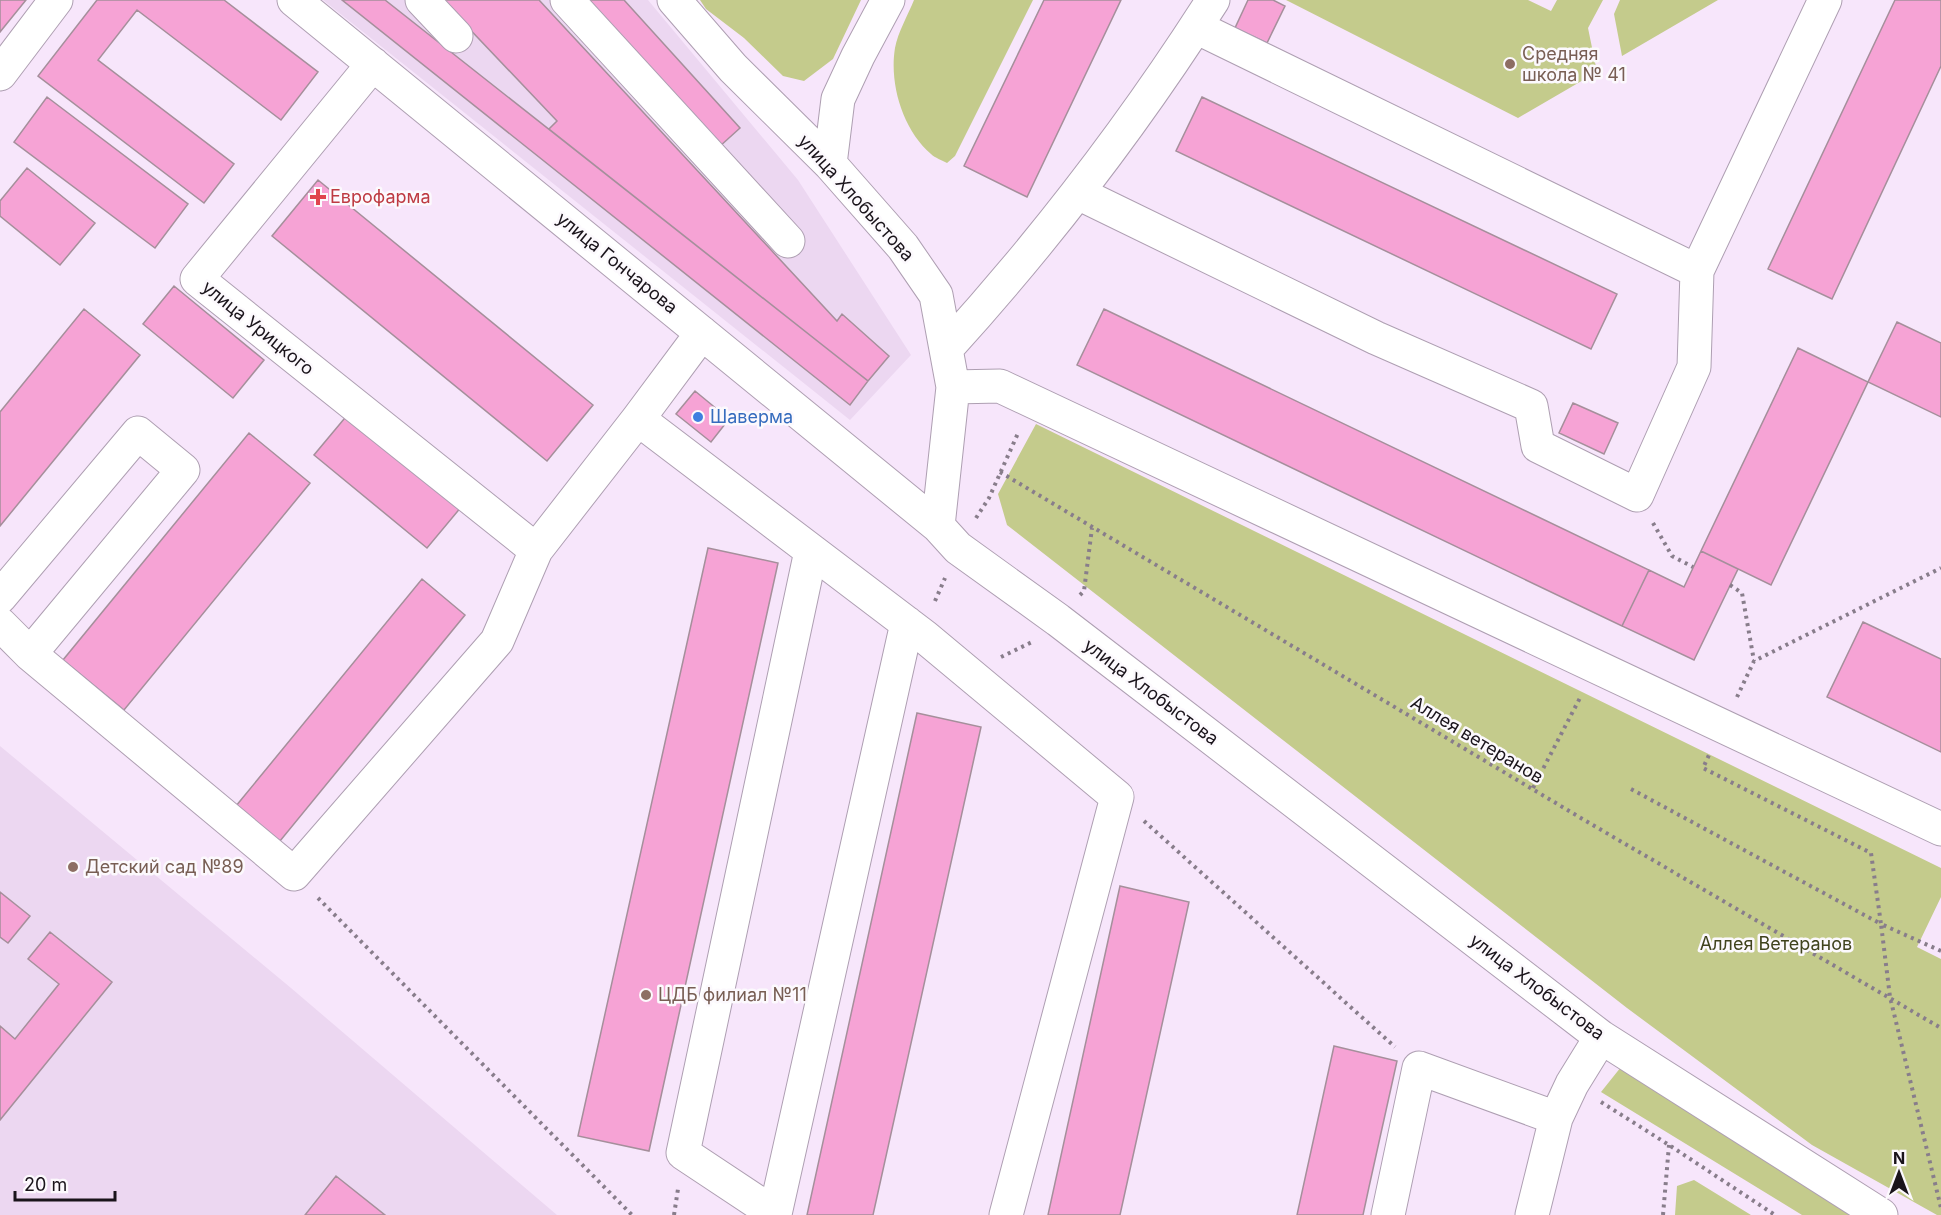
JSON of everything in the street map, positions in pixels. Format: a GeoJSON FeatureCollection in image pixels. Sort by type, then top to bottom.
{"type":"FeatureCollection","features":[{"type":"Feature","properties":{"kind":"street"},"geometry":{"type":"LineString","coordinates":[[0,74],[56,0]]}},
{"type":"Feature","properties":{"kind":"street","name":"улица Гончарова"},"geometry":{"type":"LineString","coordinates":[[294,0],[938,526]]}},
{"type":"Feature","properties":{"kind":"street"},"geometry":{"type":"LineString","coordinates":[[422,0],[456,36]]}},
{"type":"Feature","properties":{"kind":"street"},"geometry":{"type":"LineString","coordinates":[[567,0],[788,241]]}},
{"type":"Feature","properties":{"kind":"street","name":"улица Хлобыстова"},"geometry":{"type":"LineString","coordinates":[[674,0],[732,68],[831,164],[903,248],[936,295],[953,387],[938,526],[958,548],[1058,620],[1601,1037],[1881,1215]]}},
{"type":"Feature","properties":{"kind":"street"},"geometry":{"type":"LineString","coordinates":[[831,164],[838,99],[888,0]]}},
{"type":"Feature","properties":{"kind":"street"},"geometry":{"type":"LineString","coordinates":[[1078,193],[1376,338],[1531,406],[1538,446],[1637,495],[1695,367],[1697,271],[1825,0]]}},
{"type":"Feature","properties":{"kind":"street"},"geometry":{"type":"LineString","coordinates":[[946,349],[1078,193],[1204,13],[1697,271]]}},
{"type":"Feature","properties":{"kind":"street","name":"улица Урицкого"},"geometry":{"type":"LineString","coordinates":[[373,64],[197,279],[536,550]]}},
{"type":"Feature","properties":{"kind":"street"},"geometry":{"type":"LineString","coordinates":[[0,624],[30,654],[294,874],[497,641],[536,550],[702,333]]}},
{"type":"Feature","properties":{"kind":"street"},"geometry":{"type":"LineString","coordinates":[[953,387],[1000,386],[1941,829]]}},
{"type":"Feature","properties":{"kind":"street"},"geometry":{"type":"LineString","coordinates":[[638,419],[907,623],[1117,797],[1005,1215]]}},
{"type":"Feature","properties":{"kind":"street"},"geometry":{"type":"LineString","coordinates":[[0,597],[138,433],[183,470],[30,654]]}},
{"type":"Feature","properties":{"kind":"street"},"geometry":{"type":"LineString","coordinates":[[811,551],[683,1153],[774,1214],[907,623]]}},
{"type":"Feature","properties":{"kind":"street"},"geometry":{"type":"LineString","coordinates":[[1532,1215],[1556,1118],[1572,1084],[1601,1037]]}},
{"type":"Feature","properties":{"kind":"street"},"geometry":{"type":"LineString","coordinates":[[1388,1215],[1419,1068],[1556,1118]]}},
{"type":"Feature","properties":{"kind":"path","name":"Аллея ветеранов"},"geometry":{"type":"LineString","coordinates":[[1033,402],[1000,472],[1602,830],[1941,1028]]}},
{"type":"Feature","properties":{"kind":"path"},"geometry":{"type":"LineString","coordinates":[[1637,495],[1672,556],[1693,567]]}},
{"type":"Feature","properties":{"kind":"path"},"geometry":{"type":"LineString","coordinates":[[1084,591],[1092,528]]}},
{"type":"Feature","properties":{"kind":"path"},"geometry":{"type":"LineString","coordinates":[[1754,661],[1941,568]]}},
{"type":"Feature","properties":{"kind":"path"},"geometry":{"type":"LineString","coordinates":[[1730,585],[1742,593],[1754,661],[1703,768],[1871,853],[1890,998],[1941,1208]]}},
{"type":"Feature","properties":{"kind":"path"},"geometry":{"type":"LineString","coordinates":[[1533,788],[1582,693]]}},
{"type":"Feature","properties":{"kind":"path"},"geometry":{"type":"LineString","coordinates":[[1631,789],[1881,924],[1941,951]]}},
{"type":"Feature","properties":{"kind":"path"},"geometry":{"type":"LineString","coordinates":[[1117,797],[1419,1068]]}},
{"type":"Feature","properties":{"kind":"path"},"geometry":{"type":"LineString","coordinates":[[294,874],[632,1215]]}},
{"type":"Feature","properties":{"kind":"path"},"geometry":{"type":"LineString","coordinates":[[1572,1084],[1670,1144],[1775,1215]]}},
{"type":"Feature","properties":{"kind":"path"},"geometry":{"type":"LineString","coordinates":[[1663,1215],[1670,1144]]}},
{"type":"Feature","properties":{"kind":"shaded area"},"geometry":{"type":"Polygon","coordinates":[[[323,0],[648,0],[798,180],[911,355],[850,420],[323,0]]]}},
{"type":"Feature","properties":{"kind":"shaded area","name":"Детский сад №89"},"geometry":{"type":"Polygon","coordinates":[[[0,746],[291,988],[557,1215],[0,1215],[0,746]]]}},
{"type":"Feature","properties":{"kind":"green space"},"geometry":{"type":"Polygon","coordinates":[[[700,0],[861,0],[833,59],[804,81],[783,76],[744,38],[706,9],[700,0]]]}},
{"type":"Feature","properties":{"kind":"green space"},"geometry":{"type":"Polygon","coordinates":[[[914,0],[1033,0],[955,156],[947,163],[931,154],[921,144],[906,119],[896,91],[895,48],[914,0]]]}},
{"type":"Feature","properties":{"kind":"green space","name":"Средняя школа № 41"},"geometry":{"type":"Polygon","coordinates":[[[1286,0],[1528,0],[1551,11],[1557,0],[1603,0],[1588,28],[1597,72],[1518,118],[1286,0]]]}},
{"type":"Feature","properties":{"kind":"green space"},"geometry":{"type":"Polygon","coordinates":[[[1620,0],[1718,0],[1622,56],[1614,14],[1620,0]]]}},
{"type":"Feature","properties":{"kind":"green space","name":"Аллея Ветеранов"},"geometry":{"type":"Polygon","coordinates":[[[1036,424],[1941,868],[1941,897],[1917,947],[1941,959],[1941,1215],[1937,1215],[1812,1145],[1627,1008],[1007,525],[998,494],[1036,424]]]}},
{"type":"Feature","properties":{"kind":"green space"},"geometry":{"type":"Polygon","coordinates":[[[1621,1067],[1850,1215],[1802,1215],[1601,1092],[1621,1067]]]}},
{"type":"Feature","properties":{"kind":"green space"},"geometry":{"type":"Polygon","coordinates":[[[1694,1180],[1751,1215],[1675,1215],[1677,1186],[1694,1180]]]}},
{"type":"Feature","properties":{"kind":"building"},"geometry":{"type":"Polygon","coordinates":[[[0,0],[26,0],[0,32],[0,0]]]}},
{"type":"Feature","properties":{"kind":"building"},"geometry":{"type":"Polygon","coordinates":[[[97,0],[224,0],[318,72],[281,120],[137,10],[98,60],[234,164],[204,203],[38,76],[97,0]]]}},
{"type":"Feature","properties":{"kind":"building"},"geometry":{"type":"Polygon","coordinates":[[[342,0],[385,0],[868,381],[850,405],[342,0]]]}},
{"type":"Feature","properties":{"kind":"building"},"geometry":{"type":"Polygon","coordinates":[[[442,0],[539,0],[837,321],[842,314],[889,356],[868,381],[549,129],[557,121],[442,0]]]}},
{"type":"Feature","properties":{"kind":"building"},"geometry":{"type":"Polygon","coordinates":[[[587,0],[624,0],[740,128],[719,147],[587,0]]]}},
{"type":"Feature","properties":{"kind":"building"},"geometry":{"type":"Polygon","coordinates":[[[1044,0],[1121,0],[1027,197],[964,166],[1044,0]]]}},
{"type":"Feature","properties":{"kind":"building"},"geometry":{"type":"Polygon","coordinates":[[[1248,0],[1273,0],[1285,6],[1267,43],[1235,28],[1248,0]]]}},
{"type":"Feature","properties":{"kind":"building"},"geometry":{"type":"Polygon","coordinates":[[[1895,0],[1941,0],[1941,66],[1832,299],[1768,269],[1895,0]]]}},
{"type":"Feature","properties":{"kind":"building"},"geometry":{"type":"Polygon","coordinates":[[[47,97],[188,204],[155,248],[14,142],[47,97]]]}},
{"type":"Feature","properties":{"kind":"building"},"geometry":{"type":"Polygon","coordinates":[[[1202,97],[1617,294],[1591,349],[1176,151],[1202,97]]]}},
{"type":"Feature","properties":{"kind":"building"},"geometry":{"type":"Polygon","coordinates":[[[27,168],[95,223],[60,265],[0,216],[0,201],[27,168]]]}},
{"type":"Feature","properties":{"kind":"building"},"geometry":{"type":"Polygon","coordinates":[[[318,180],[593,405],[547,461],[272,236],[318,180]]]}},
{"type":"Feature","properties":{"kind":"building"},"geometry":{"type":"Polygon","coordinates":[[[174,286],[264,360],[233,398],[143,324],[174,286]]]}},
{"type":"Feature","properties":{"kind":"building"},"geometry":{"type":"Polygon","coordinates":[[[84,309],[140,355],[0,526],[0,412],[84,309]]]}},
{"type":"Feature","properties":{"kind":"building"},"geometry":{"type":"Polygon","coordinates":[[[1104,309],[1649,570],[1622,626],[1077,365],[1104,309]]]}},
{"type":"Feature","properties":{"kind":"building"},"geometry":{"type":"Polygon","coordinates":[[[1897,322],[1941,343],[1941,417],[1868,382],[1897,322]]]}},
{"type":"Feature","properties":{"kind":"building"},"geometry":{"type":"Polygon","coordinates":[[[1798,348],[1868,382],[1771,585],[1701,551],[1798,348]]]}},
{"type":"Feature","properties":{"kind":"building"},"geometry":{"type":"Polygon","coordinates":[[[695,391],[729,419],[711,442],[676,414],[695,391]]]}},
{"type":"Feature","properties":{"kind":"building"},"geometry":{"type":"Polygon","coordinates":[[[1573,403],[1618,423],[1604,454],[1559,433],[1573,403]]]}},
{"type":"Feature","properties":{"kind":"building"},"geometry":{"type":"Polygon","coordinates":[[[349,413],[462,506],[427,548],[314,455],[349,413]]]}},
{"type":"Feature","properties":{"kind":"building"},"geometry":{"type":"Polygon","coordinates":[[[249,433],[310,483],[124,710],[63,660],[249,433]]]}},
{"type":"Feature","properties":{"kind":"building"},"geometry":{"type":"Polygon","coordinates":[[[708,548],[778,563],[649,1151],[578,1136],[708,548]]]}},
{"type":"Feature","properties":{"kind":"building"},"geometry":{"type":"Polygon","coordinates":[[[1701,551],[1738,569],[1694,660],[1622,626],[1649,570],[1684,587],[1701,551]]]}},
{"type":"Feature","properties":{"kind":"building"},"geometry":{"type":"Polygon","coordinates":[[[422,579],[465,615],[280,841],[236,806],[422,579]]]}},
{"type":"Feature","properties":{"kind":"building"},"geometry":{"type":"Polygon","coordinates":[[[1863,622],[1941,659],[1941,752],[1827,697],[1863,622]]]}},
{"type":"Feature","properties":{"kind":"building"},"geometry":{"type":"Polygon","coordinates":[[[917,713],[981,727],[873,1215],[807,1215],[917,713]]]}},
{"type":"Feature","properties":{"kind":"building"},"geometry":{"type":"Polygon","coordinates":[[[1120,886],[1189,902],[1120,1215],[1048,1215],[1120,886]]]}},
{"type":"Feature","properties":{"kind":"building"},"geometry":{"type":"Polygon","coordinates":[[[0,892],[30,916],[8,943],[0,937],[0,892]]]}},
{"type":"Feature","properties":{"kind":"building"},"geometry":{"type":"Polygon","coordinates":[[[50,932],[112,982],[0,1120],[0,1026],[15,1039],[59,984],[28,959],[50,932]]]}},
{"type":"Feature","properties":{"kind":"building"},"geometry":{"type":"Polygon","coordinates":[[[1334,1046],[1397,1061],[1363,1215],[1297,1215],[1334,1046]]]}},
{"type":"Feature","properties":{"kind":"building"},"geometry":{"type":"Polygon","coordinates":[[[336,1176],[385,1215],[305,1215],[336,1176]]]}},
{"type":"Feature","properties":{"kind":"place","name":"Средняя школа № 41"},"geometry":{"type":"Point","coordinates":[1510,64]}},
{"type":"Feature","properties":{"kind":"place","name":"Еврофарма"},"geometry":{"type":"Point","coordinates":[318,197]}},
{"type":"Feature","properties":{"kind":"place","name":"Шаверма"},"geometry":{"type":"Point","coordinates":[698,417]}},
{"type":"Feature","properties":{"kind":"place","name":"Детский сад №89"},"geometry":{"type":"Point","coordinates":[73,867]}},
{"type":"Feature","properties":{"kind":"place","name":"ЦДБ филиал №11"},"geometry":{"type":"Point","coordinates":[646,995]}}]}
